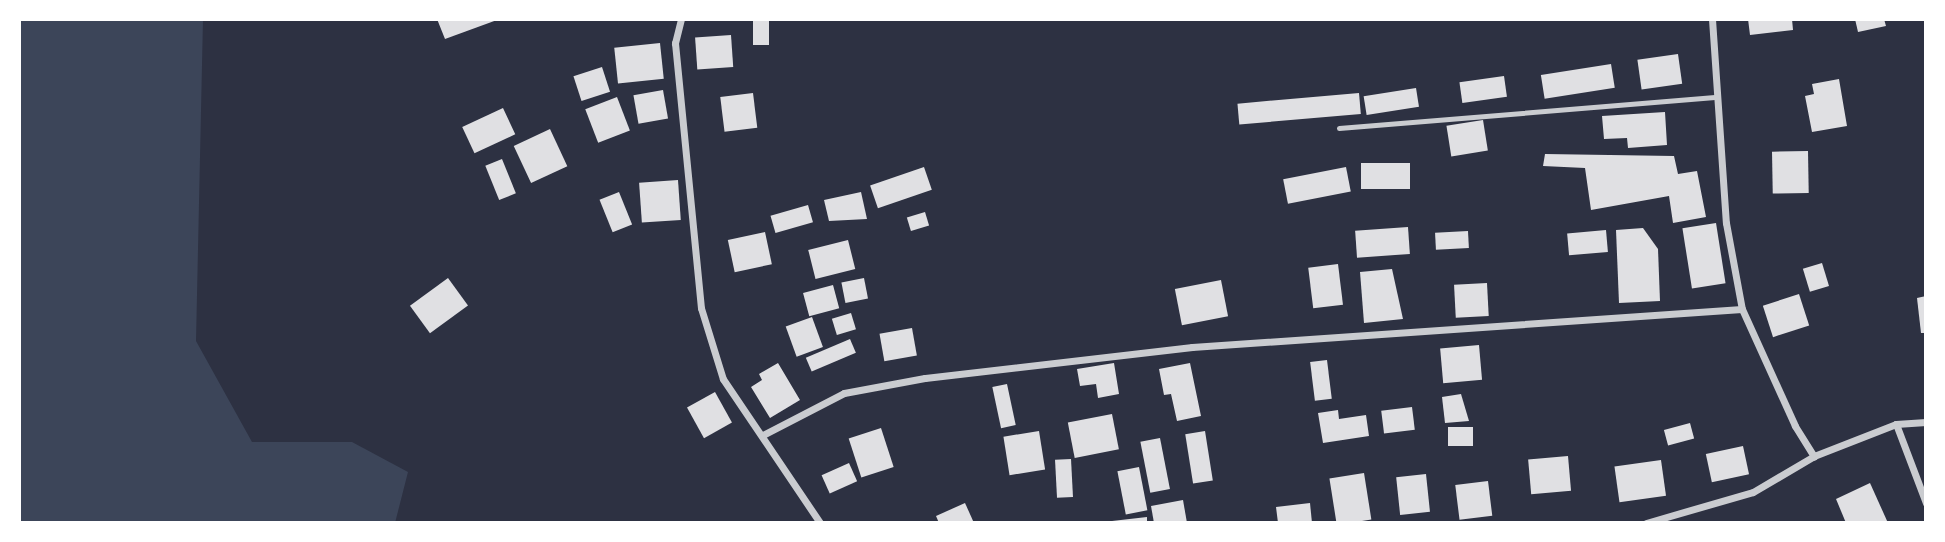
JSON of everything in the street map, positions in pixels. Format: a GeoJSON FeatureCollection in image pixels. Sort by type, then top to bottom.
{"type":"FeatureCollection","features":[{"type":"Feature","properties":{"kind":"street"},"geometry":{"type":"LineString","coordinates":[[681,19],[675,43],[701,308],[723,380],[763,435],[820,523]]}},
{"type":"Feature","properties":{"kind":"street"},"geometry":{"type":"LineString","coordinates":[[1712,19],[1715,97],[1726,223],[1742,309],[1795,426],[1814,456]]}},
{"type":"Feature","properties":{"kind":"street"},"geometry":{"type":"LineString","coordinates":[[763,435],[844,393],[925,378],[1192,346],[1742,309]]}},
{"type":"Feature","properties":{"kind":"street"},"geometry":{"type":"LineString","coordinates":[[1646,523],[1753,492],[1814,456],[1896,424],[1926,422]]}},
{"type":"Feature","properties":{"kind":"street"},"geometry":{"type":"LineString","coordinates":[[1896,424],[1926,503]]}},
{"type":"Feature","properties":{"kind":"lane"},"geometry":{"type":"LineString","coordinates":[[1339,128],[1715,97]]}},
{"type":"Feature","properties":{"kind":"shaded area"},"geometry":{"type":"Polygon","coordinates":[[[19,19],[203,19],[196,341],[252,442],[352,442],[408,472],[395,523],[19,523],[19,19]]]}},
{"type":"Feature","properties":{"kind":"building"},"geometry":{"type":"Polygon","coordinates":[[[437,19],[497,19],[497,20],[445,39],[437,19]]]}},
{"type":"Feature","properties":{"kind":"building"},"geometry":{"type":"Polygon","coordinates":[[[753,19],[769,19],[769,45],[753,45],[753,19]]]}},
{"type":"Feature","properties":{"kind":"building"},"geometry":{"type":"Polygon","coordinates":[[[1748,19],[1792,19],[1793,30],[1750,35],[1748,19]]]}},
{"type":"Feature","properties":{"kind":"building"},"geometry":{"type":"Polygon","coordinates":[[[1855,19],[1884,19],[1886,26],[1858,32],[1855,19]]]}},
{"type":"Feature","properties":{"kind":"building"},"geometry":{"type":"Polygon","coordinates":[[[731,35],[733,67],[697,69],[695,38],[731,35]]]}},
{"type":"Feature","properties":{"kind":"building"},"geometry":{"type":"Polygon","coordinates":[[[660,43],[664,79],[618,84],[614,48],[660,43]]]}},
{"type":"Feature","properties":{"kind":"building"},"geometry":{"type":"Polygon","coordinates":[[[1678,54],[1682,84],[1642,89],[1637,60],[1678,54]]]}},
{"type":"Feature","properties":{"kind":"building"},"geometry":{"type":"Polygon","coordinates":[[[1611,64],[1615,88],[1545,99],[1541,75],[1611,64]]]}},
{"type":"Feature","properties":{"kind":"building"},"geometry":{"type":"Polygon","coordinates":[[[602,67],[610,92],[582,101],[573,76],[602,67]]]}},
{"type":"Feature","properties":{"kind":"building"},"geometry":{"type":"Polygon","coordinates":[[[1504,76],[1507,97],[1462,103],[1459,82],[1504,76]]]}},
{"type":"Feature","properties":{"kind":"building"},"geometry":{"type":"Polygon","coordinates":[[[1839,79],[1847,126],[1812,132],[1805,96],[1814,94],[1812,84],[1839,79]]]}},
{"type":"Feature","properties":{"kind":"building"},"geometry":{"type":"Polygon","coordinates":[[[1416,88],[1419,107],[1367,115],[1364,96],[1416,88]]]}},
{"type":"Feature","properties":{"kind":"building"},"geometry":{"type":"Polygon","coordinates":[[[663,90],[668,119],[638,124],[633,95],[663,90]]]}},
{"type":"Feature","properties":{"kind":"building"},"geometry":{"type":"Polygon","coordinates":[[[753,93],[757,128],[725,132],[720,97],[753,93]]]}},
{"type":"Feature","properties":{"kind":"building"},"geometry":{"type":"Polygon","coordinates":[[[1359,93],[1361,114],[1239,125],[1237,104],[1359,93]]]}},
{"type":"Feature","properties":{"kind":"building"},"geometry":{"type":"Polygon","coordinates":[[[617,97],[630,131],[598,143],[585,109],[617,97]]]}},
{"type":"Feature","properties":{"kind":"building"},"geometry":{"type":"Polygon","coordinates":[[[503,108],[515,134],[474,153],[462,127],[503,108]]]}},
{"type":"Feature","properties":{"kind":"building"},"geometry":{"type":"Polygon","coordinates":[[[1665,112],[1667,145],[1628,148],[1627,138],[1604,139],[1602,116],[1665,112]]]}},
{"type":"Feature","properties":{"kind":"building"},"geometry":{"type":"Polygon","coordinates":[[[1483,120],[1488,151],[1451,156],[1446,126],[1483,120]]]}},
{"type":"Feature","properties":{"kind":"building"},"geometry":{"type":"Polygon","coordinates":[[[550,129],[567,166],[531,183],[514,146],[550,129]]]}},
{"type":"Feature","properties":{"kind":"building"},"geometry":{"type":"Polygon","coordinates":[[[1808,151],[1809,193],[1773,194],[1772,152],[1808,151]]]}},
{"type":"Feature","properties":{"kind":"building"},"geometry":{"type":"Polygon","coordinates":[[[1545,154],[1674,156],[1678,174],[1697,171],[1706,217],[1673,223],[1669,196],[1591,210],[1585,168],[1543,166],[1545,154]]]}},
{"type":"Feature","properties":{"kind":"building"},"geometry":{"type":"Polygon","coordinates":[[[502,159],[516,193],[499,200],[485,166],[502,159]]]}},
{"type":"Feature","properties":{"kind":"building"},"geometry":{"type":"Polygon","coordinates":[[[1361,163],[1410,163],[1410,189],[1361,189],[1361,163]]]}},
{"type":"Feature","properties":{"kind":"building"},"geometry":{"type":"Polygon","coordinates":[[[924,167],[932,190],[878,208],[870,186],[924,167]]]}},
{"type":"Feature","properties":{"kind":"building"},"geometry":{"type":"Polygon","coordinates":[[[1346,167],[1351,192],[1288,204],[1283,179],[1346,167]]]}},
{"type":"Feature","properties":{"kind":"building"},"geometry":{"type":"Polygon","coordinates":[[[678,180],[681,220],[642,223],[639,183],[678,180]]]}},
{"type":"Feature","properties":{"kind":"building"},"geometry":{"type":"Polygon","coordinates":[[[619,192],[632,224],[613,232],[600,200],[619,192]]]}},
{"type":"Feature","properties":{"kind":"building"},"geometry":{"type":"Polygon","coordinates":[[[861,192],[867,219],[829,221],[824,200],[861,192]]]}},
{"type":"Feature","properties":{"kind":"building"},"geometry":{"type":"Polygon","coordinates":[[[808,205],[813,222],[775,233],[771,216],[808,205]]]}},
{"type":"Feature","properties":{"kind":"building"},"geometry":{"type":"Polygon","coordinates":[[[925,212],[929,225],[911,231],[907,218],[925,212]]]}},
{"type":"Feature","properties":{"kind":"building"},"geometry":{"type":"Polygon","coordinates":[[[1716,223],[1726,283],[1692,289],[1682,228],[1716,223]]]}},
{"type":"Feature","properties":{"kind":"building"},"geometry":{"type":"Polygon","coordinates":[[[1408,227],[1410,254],[1357,258],[1355,231],[1408,227]]]}},
{"type":"Feature","properties":{"kind":"building"},"geometry":{"type":"Polygon","coordinates":[[[1643,228],[1658,249],[1660,301],[1619,303],[1616,230],[1643,228]]]}},
{"type":"Feature","properties":{"kind":"building"},"geometry":{"type":"Polygon","coordinates":[[[1606,230],[1608,252],[1569,255],[1567,233],[1606,230]]]}},
{"type":"Feature","properties":{"kind":"building"},"geometry":{"type":"Polygon","coordinates":[[[1468,231],[1469,248],[1436,250],[1435,233],[1468,231]]]}},
{"type":"Feature","properties":{"kind":"building"},"geometry":{"type":"Polygon","coordinates":[[[765,232],[772,264],[735,272],[728,240],[765,232]]]}},
{"type":"Feature","properties":{"kind":"building"},"geometry":{"type":"Polygon","coordinates":[[[848,240],[855,269],[815,279],[808,250],[848,240]]]}},
{"type":"Feature","properties":{"kind":"building"},"geometry":{"type":"Polygon","coordinates":[[[1822,263],[1829,286],[1810,292],[1803,269],[1822,263]]]}},
{"type":"Feature","properties":{"kind":"building"},"geometry":{"type":"Polygon","coordinates":[[[1338,264],[1343,305],[1313,308],[1308,268],[1338,264]]]}},
{"type":"Feature","properties":{"kind":"building"},"geometry":{"type":"Polygon","coordinates":[[[1392,269],[1403,319],[1364,323],[1360,272],[1392,269]]]}},
{"type":"Feature","properties":{"kind":"building"},"geometry":{"type":"Polygon","coordinates":[[[448,278],[468,306],[430,333],[410,306],[448,278]]]}},
{"type":"Feature","properties":{"kind":"building"},"geometry":{"type":"Polygon","coordinates":[[[864,278],[868,299],[845,303],[841,282],[864,278]]]}},
{"type":"Feature","properties":{"kind":"building"},"geometry":{"type":"Polygon","coordinates":[[[1221,280],[1228,316],[1182,325],[1175,289],[1221,280]]]}},
{"type":"Feature","properties":{"kind":"building"},"geometry":{"type":"Polygon","coordinates":[[[1487,283],[1489,316],[1456,318],[1454,285],[1487,283]]]}},
{"type":"Feature","properties":{"kind":"building"},"geometry":{"type":"Polygon","coordinates":[[[833,285],[839,308],[809,316],[803,293],[833,285]]]}},
{"type":"Feature","properties":{"kind":"building"},"geometry":{"type":"Polygon","coordinates":[[[1799,294],[1809,325],[1773,337],[1763,306],[1799,294]]]}},
{"type":"Feature","properties":{"kind":"building"},"geometry":{"type":"Polygon","coordinates":[[[1926,296],[1926,333],[1921,333],[1917,298],[1926,296]]]}},
{"type":"Feature","properties":{"kind":"building"},"geometry":{"type":"Polygon","coordinates":[[[851,313],[856,329],[837,335],[832,319],[851,313]]]}},
{"type":"Feature","properties":{"kind":"building"},"geometry":{"type":"Polygon","coordinates":[[[812,317],[823,347],[797,357],[786,327],[812,317]]]}},
{"type":"Feature","properties":{"kind":"building"},"geometry":{"type":"Polygon","coordinates":[[[912,328],[917,356],[884,361],[880,334],[912,328]]]}},
{"type":"Feature","properties":{"kind":"building"},"geometry":{"type":"Polygon","coordinates":[[[850,339],[856,353],[812,372],[806,358],[850,339]]]}},
{"type":"Feature","properties":{"kind":"building"},"geometry":{"type":"Polygon","coordinates":[[[1479,345],[1482,380],[1443,383],[1440,348],[1479,345]]]}},
{"type":"Feature","properties":{"kind":"building"},"geometry":{"type":"Polygon","coordinates":[[[1327,360],[1332,399],[1315,401],[1310,362],[1327,360]]]}},
{"type":"Feature","properties":{"kind":"building"},"geometry":{"type":"Polygon","coordinates":[[[778,363],[800,400],[770,418],[751,387],[762,380],[759,374],[778,363]]]}},
{"type":"Feature","properties":{"kind":"building"},"geometry":{"type":"Polygon","coordinates":[[[1114,363],[1119,394],[1098,398],[1096,384],[1080,386],[1077,369],[1114,363]]]}},
{"type":"Feature","properties":{"kind":"building"},"geometry":{"type":"Polygon","coordinates":[[[1190,363],[1201,416],[1177,421],[1171,394],[1164,395],[1159,369],[1190,363]]]}},
{"type":"Feature","properties":{"kind":"building"},"geometry":{"type":"Polygon","coordinates":[[[1007,384],[1016,425],[1001,428],[992,387],[1007,384]]]}},
{"type":"Feature","properties":{"kind":"building"},"geometry":{"type":"Polygon","coordinates":[[[715,392],[732,423],[704,438],[687,408],[715,392]]]}},
{"type":"Feature","properties":{"kind":"building"},"geometry":{"type":"Polygon","coordinates":[[[1461,394],[1469,421],[1445,423],[1442,397],[1461,394]]]}},
{"type":"Feature","properties":{"kind":"building"},"geometry":{"type":"Polygon","coordinates":[[[1412,407],[1415,430],[1384,434],[1381,411],[1412,407]]]}},
{"type":"Feature","properties":{"kind":"building"},"geometry":{"type":"Polygon","coordinates":[[[1338,410],[1339,419],[1366,415],[1369,436],[1323,443],[1318,413],[1338,410]]]}},
{"type":"Feature","properties":{"kind":"building"},"geometry":{"type":"Polygon","coordinates":[[[1112,414],[1119,449],[1075,458],[1068,423],[1112,414]]]}},
{"type":"Feature","properties":{"kind":"building"},"geometry":{"type":"Polygon","coordinates":[[[1690,423],[1694,438],[1668,445],[1664,430],[1690,423]]]}},
{"type":"Feature","properties":{"kind":"building"},"geometry":{"type":"Polygon","coordinates":[[[1448,427],[1473,427],[1473,446],[1448,446],[1448,427]]]}},
{"type":"Feature","properties":{"kind":"building"},"geometry":{"type":"Polygon","coordinates":[[[881,428],[894,467],[861,477],[849,439],[881,428]]]}},
{"type":"Feature","properties":{"kind":"building"},"geometry":{"type":"Polygon","coordinates":[[[1039,431],[1045,470],[1010,475],[1003,437],[1039,431]]]}},
{"type":"Feature","properties":{"kind":"building"},"geometry":{"type":"Polygon","coordinates":[[[1205,431],[1213,480],[1193,484],[1185,434],[1205,431]]]}},
{"type":"Feature","properties":{"kind":"building"},"geometry":{"type":"Polygon","coordinates":[[[1160,438],[1170,489],[1150,493],[1140,442],[1160,438]]]}},
{"type":"Feature","properties":{"kind":"building"},"geometry":{"type":"Polygon","coordinates":[[[1743,446],[1749,474],[1712,482],[1706,454],[1743,446]]]}},
{"type":"Feature","properties":{"kind":"building"},"geometry":{"type":"Polygon","coordinates":[[[1568,456],[1571,491],[1531,494],[1528,459],[1568,456]]]}},
{"type":"Feature","properties":{"kind":"building"},"geometry":{"type":"Polygon","coordinates":[[[1071,459],[1073,497],[1057,498],[1055,460],[1071,459]]]}},
{"type":"Feature","properties":{"kind":"building"},"geometry":{"type":"Polygon","coordinates":[[[1661,460],[1666,496],[1619,502],[1614,467],[1661,460]]]}},
{"type":"Feature","properties":{"kind":"building"},"geometry":{"type":"Polygon","coordinates":[[[849,463],[857,481],[830,493],[822,475],[849,463]]]}},
{"type":"Feature","properties":{"kind":"building"},"geometry":{"type":"Polygon","coordinates":[[[1139,467],[1147,510],[1126,514],[1117,471],[1139,467]]]}},
{"type":"Feature","properties":{"kind":"building"},"geometry":{"type":"Polygon","coordinates":[[[1364,473],[1371,519],[1336,523],[1329,478],[1364,473]]]}},
{"type":"Feature","properties":{"kind":"building"},"geometry":{"type":"Polygon","coordinates":[[[1426,474],[1430,512],[1400,515],[1396,477],[1426,474]]]}},
{"type":"Feature","properties":{"kind":"building"},"geometry":{"type":"Polygon","coordinates":[[[1488,481],[1492,516],[1460,520],[1455,485],[1488,481]]]}},
{"type":"Feature","properties":{"kind":"building"},"geometry":{"type":"Polygon","coordinates":[[[1870,483],[1888,523],[1846,523],[1836,499],[1870,483]]]}},
{"type":"Feature","properties":{"kind":"building"},"geometry":{"type":"Polygon","coordinates":[[[1183,500],[1187,523],[1154,523],[1151,506],[1183,500]]]}},
{"type":"Feature","properties":{"kind":"building"},"geometry":{"type":"Polygon","coordinates":[[[965,503],[974,523],[939,523],[936,516],[965,503]]]}},
{"type":"Feature","properties":{"kind":"building"},"geometry":{"type":"Polygon","coordinates":[[[1310,503],[1312,523],[1278,523],[1276,507],[1310,503]]]}},
{"type":"Feature","properties":{"kind":"building"},"geometry":{"type":"Polygon","coordinates":[[[1147,517],[1147,523],[1112,523],[1112,521],[1147,517]]]}}]}
